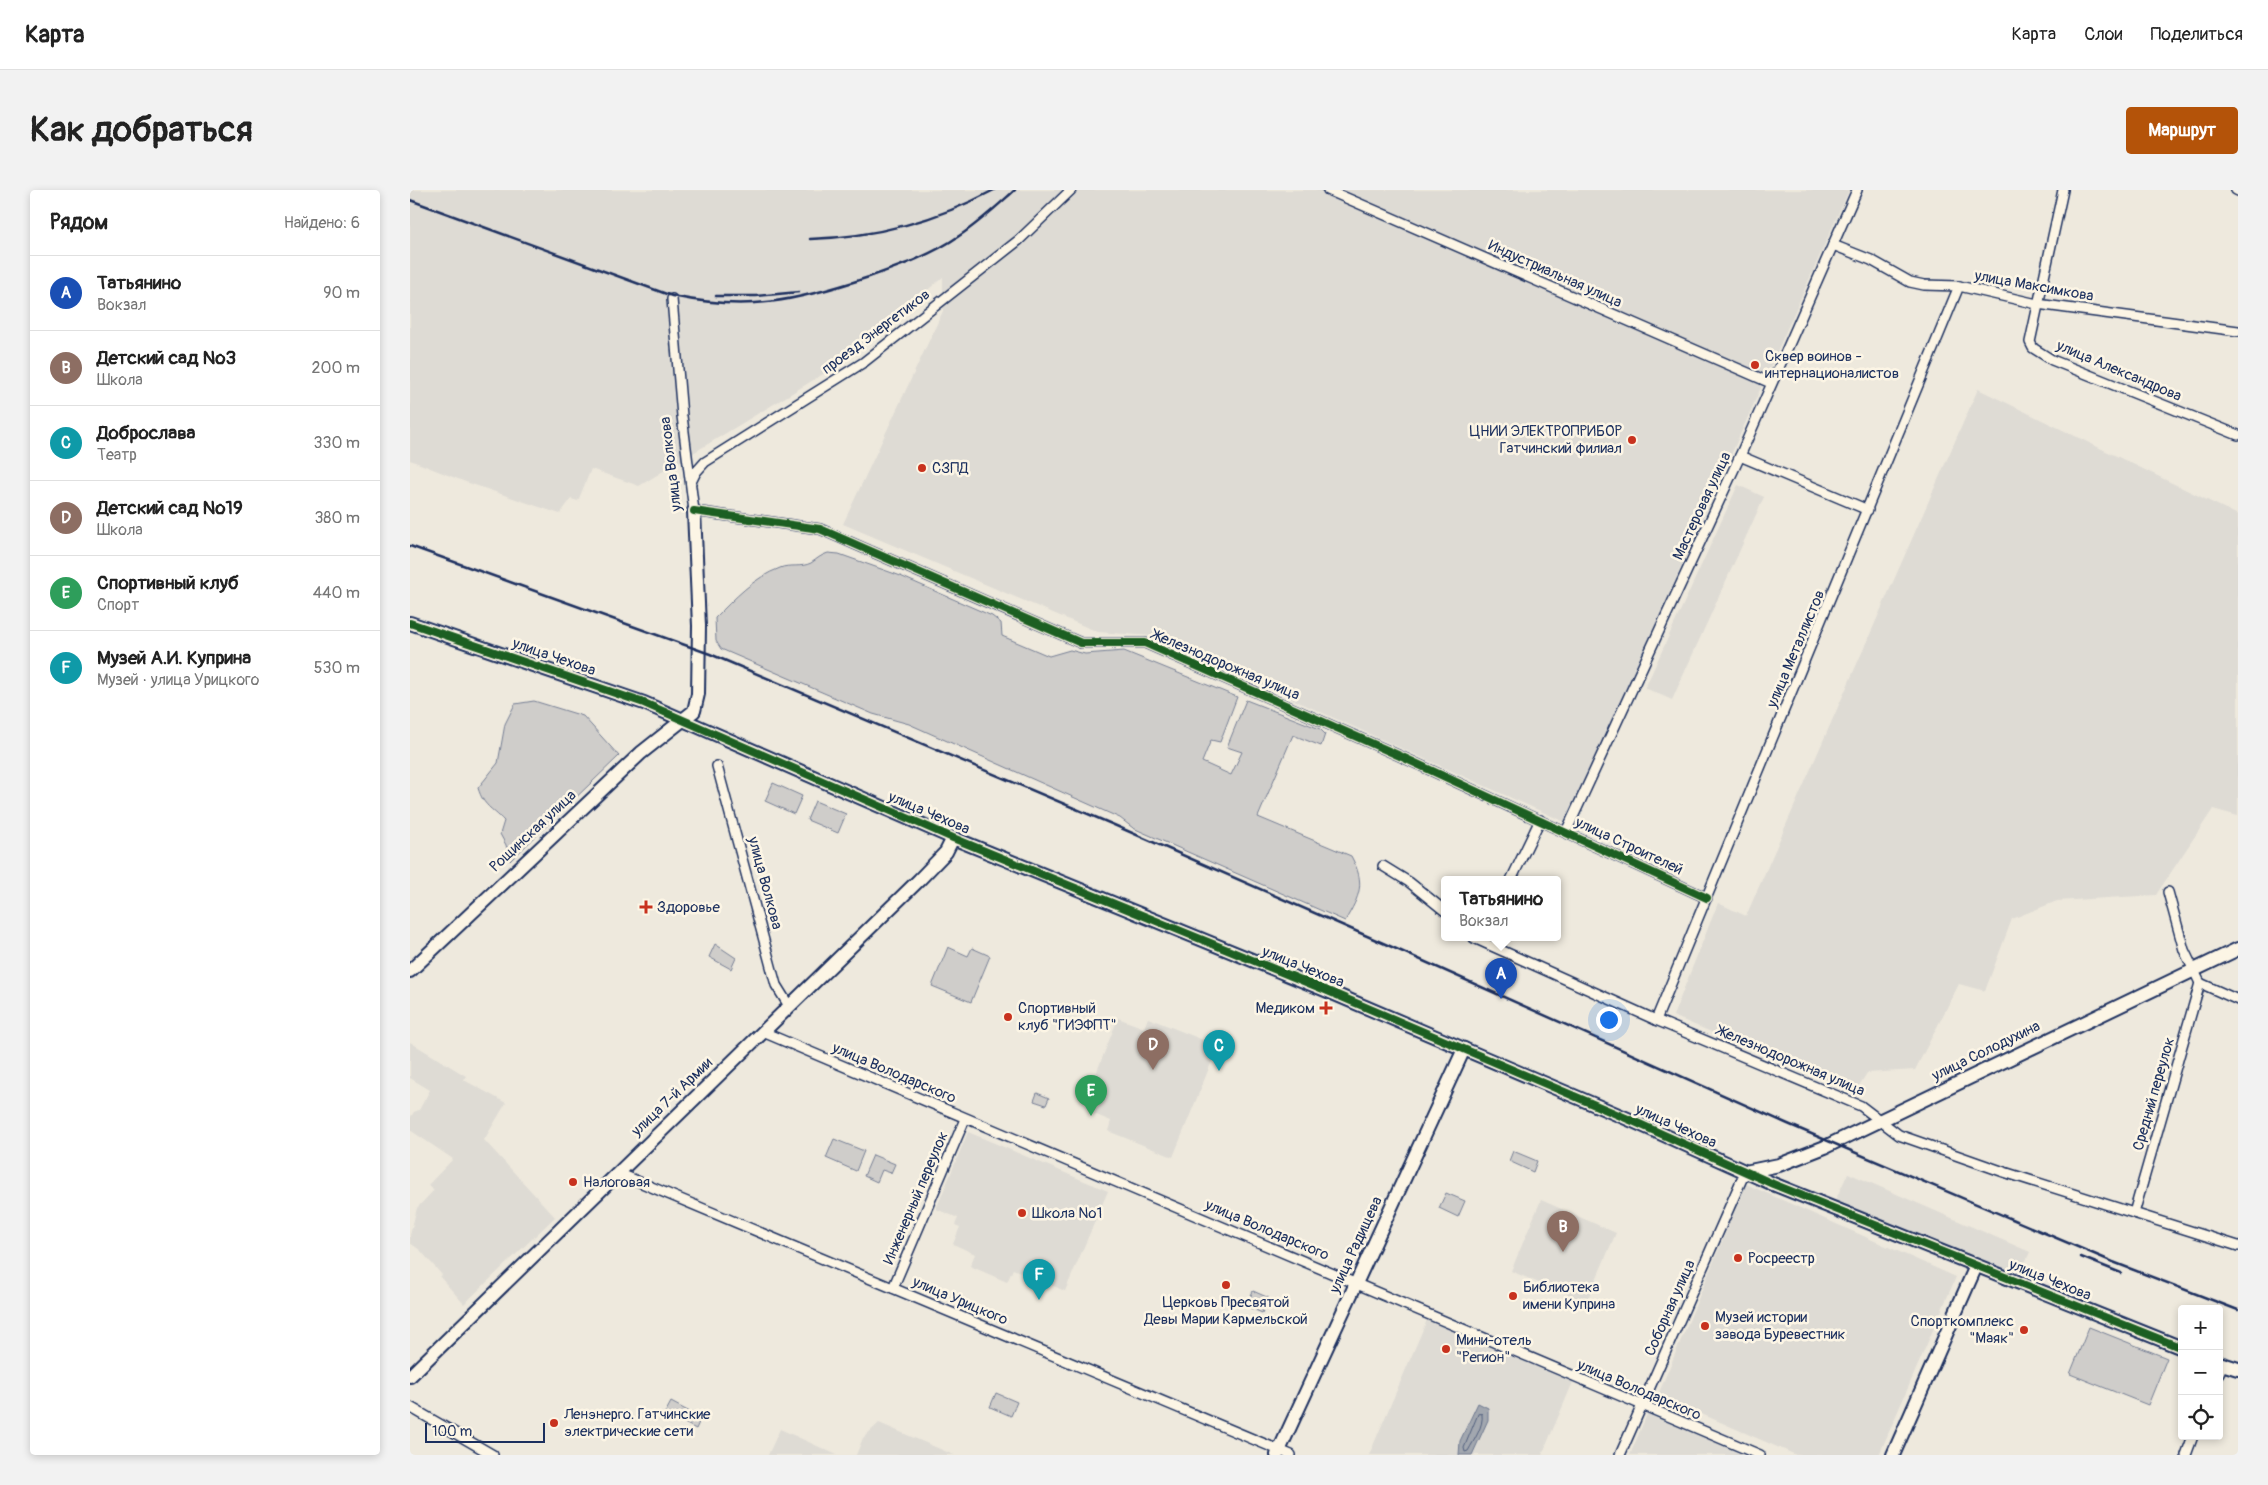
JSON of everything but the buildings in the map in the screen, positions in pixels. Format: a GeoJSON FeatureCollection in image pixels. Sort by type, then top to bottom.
{"type":"FeatureCollection","features":[{"type":"Feature","properties":{"kind":"street","name":"проезд Энергетиков"},"geometry":{"type":"LineString","coordinates":[[690,483],[696,472],[705,462],[864,362],[1020,240],[1071,190]]}},
{"type":"Feature","properties":{"kind":"street","name":"Индустриальная улица"},"geometry":{"type":"LineString","coordinates":[[1328,190],[1771,383]]}},
{"type":"Feature","properties":{"kind":"street","name":"Мастеровая улица"},"geometry":{"type":"LineString","coordinates":[[1566,832],[1740,456],[1857,190]]}},
{"type":"Feature","properties":{"kind":"street"},"geometry":{"type":"LineString","coordinates":[[2037,304],[2063,190]]}},
{"type":"Feature","properties":{"kind":"street","name":"улица Максимкова"},"geometry":{"type":"LineString","coordinates":[[1833,245],[1871,260],[1910,282],[1924,285],[1959,286],[2037,304],[2238,330]]}},
{"type":"Feature","properties":{"kind":"street","name":"улица Металлистов"},"geometry":{"type":"LineString","coordinates":[[1656,1020],[1959,286]]}},
{"type":"Feature","properties":{"kind":"street","name":"улица Волкова"},"geometry":{"type":"LineString","coordinates":[[672,299],[682,416],[694,512],[699,626],[697,703],[694,711],[682,720]]}},
{"type":"Feature","properties":{"kind":"street","name":"улица Александрова"},"geometry":{"type":"LineString","coordinates":[[2037,304],[2030,342],[2033,348],[2052,360],[2238,435]]}},
{"type":"Feature","properties":{"kind":"street"},"geometry":{"type":"LineString","coordinates":[[1740,456],[1868,510]]}},
{"type":"Feature","properties":{"kind":"street","name":"Железнодорожная улица"},"geometry":{"type":"LineString","coordinates":[[694,512],[820,529],[1081,642],[1145,643],[1540,820]]}},
{"type":"Feature","properties":{"kind":"street","name":"улица Чехова"},"geometry":{"type":"LineString","coordinates":[[410,623],[644,703],[953,838],[1464,1049],[1773,1184],[2178,1346]]}},
{"type":"Feature","properties":{"kind":"street","name":"Рощинская улица"},"geometry":{"type":"LineString","coordinates":[[410,971],[641,753],[682,720]]}},
{"type":"Feature","properties":{"kind":"street","name":"улица Волкова"},"geometry":{"type":"LineString","coordinates":[[717,766],[776,985],[789,1006]]}},
{"type":"Feature","properties":{"kind":"street"},"geometry":{"type":"LineString","coordinates":[[1513,876],[1540,820]]}},
{"type":"Feature","properties":{"kind":"street","name":"улица Строителей"},"geometry":{"type":"LineString","coordinates":[[1540,820],[1707,898]]}},
{"type":"Feature","properties":{"kind":"street","name":"улица 7-й Армии"},"geometry":{"type":"LineString","coordinates":[[410,1376],[919,880],[946,852],[953,838]]}},
{"type":"Feature","properties":{"kind":"street"},"geometry":{"type":"LineString","coordinates":[[1383,866],[1409,882],[1441,908]]}},
{"type":"Feature","properties":{"kind":"street"},"geometry":{"type":"LineString","coordinates":[[2168,892],[2184,950],[2200,983],[2238,1000]]}},
{"type":"Feature","properties":{"kind":"street","name":"Железнодорожная улица"},"geometry":{"type":"LineString","coordinates":[[1480,941],[1656,1020],[1861,1106],[1899,1135],[2004,1172],[2238,1246]]}},
{"type":"Feature","properties":{"kind":"street","name":"улица Солодухина"},"geometry":{"type":"LineString","coordinates":[[1745,1172],[1779,1165],[1825,1147],[2238,949]]}},
{"type":"Feature","properties":{"kind":"street","name":"Средний переулок"},"geometry":{"type":"LineString","coordinates":[[2134,1213],[2200,983]]}},
{"type":"Feature","properties":{"kind":"street","name":"улица Володарского"},"geometry":{"type":"LineString","coordinates":[[763,1032],[1760,1455]]}},
{"type":"Feature","properties":{"kind":"street","name":"улица Радищева"},"geometry":{"type":"LineString","coordinates":[[1283,1453],[1357,1283],[1464,1049]]}},
{"type":"Feature","properties":{"kind":"street","name":"Инженерный переулок"},"geometry":{"type":"LineString","coordinates":[[893,1288],[965,1119]]}},
{"type":"Feature","properties":{"kind":"street"},"geometry":{"type":"LineString","coordinates":[[1773,1184],[1772,1173],[1779,1165]]}},
{"type":"Feature","properties":{"kind":"street","name":"Соборная улица"},"geometry":{"type":"LineString","coordinates":[[1620,1455],[1745,1172]]}},
{"type":"Feature","properties":{"kind":"street","name":"улица Урицкого"},"geometry":{"type":"LineString","coordinates":[[618,1173],[1283,1453]]}},
{"type":"Feature","properties":{"kind":"street"},"geometry":{"type":"LineString","coordinates":[[1894,1455],[1976,1266]]}},
{"type":"Feature","properties":{"kind":"street"},"geometry":{"type":"LineString","coordinates":[[2223,1366],[2238,1368]]}},
{"type":"Feature","properties":{"kind":"street"},"geometry":{"type":"LineString","coordinates":[[410,1407],[493,1455]]}},
{"type":"Feature","properties":{"kind":"street"},"geometry":{"type":"LineString","coordinates":[[2186,1455],[2192,1440]]}},
{"type":"Feature","properties":{"kind":"shaded area"},"geometry":{"type":"Polygon","coordinates":[[[410,190],[1849,190],[1567,823],[1152,636],[1098,632],[843,524],[943,311],[943,277],[843,362],[639,486],[591,469],[578,501],[571,499],[560,514],[463,481],[410,460],[410,190]]]}},
{"type":"Feature","properties":{"kind":"shaded area"},"geometry":{"type":"Polygon","coordinates":[[[1978,389],[2238,515],[2238,816],[2213,809],[2156,895],[2057,901],[2012,919],[1985,991],[1959,984],[1915,1070],[1867,1073],[1855,1092],[1673,1016],[1718,903],[1746,916],[1978,389]]]}},
{"type":"Feature","properties":{"kind":"shaded area"},"geometry":{"type":"Polygon","coordinates":[[[1738,485],[1764,497],[1672,700],[1645,688],[1738,485]]]}},
{"type":"Feature","properties":{"kind":"shaded area"},"geometry":{"type":"Polygon","coordinates":[[[828,553],[839,554],[898,575],[992,616],[1001,623],[1002,636],[1049,656],[1070,650],[1085,654],[1124,651],[1237,697],[1220,742],[1211,740],[1202,762],[1231,775],[1242,752],[1227,747],[1246,700],[1320,729],[1325,734],[1321,746],[1293,735],[1258,817],[1351,856],[1360,882],[1354,904],[1345,921],[1133,828],[1120,818],[909,724],[873,714],[721,649],[716,641],[715,618],[737,596],[770,572],[784,567],[811,563],[828,553]]]}},
{"type":"Feature","properties":{"kind":"shaded area"},"geometry":{"type":"Polygon","coordinates":[[[534,701],[583,716],[619,756],[510,861],[506,845],[500,834],[504,821],[485,803],[478,788],[498,763],[505,724],[515,704],[534,701]]]}},
{"type":"Feature","properties":{"kind":"shaded area"},"geometry":{"type":"Polygon","coordinates":[[[773,783],[802,796],[794,814],[765,801],[773,783]]]}},
{"type":"Feature","properties":{"kind":"shaded area"},"geometry":{"type":"Polygon","coordinates":[[[815,801],[846,814],[838,833],[807,820],[815,801]]]}},
{"type":"Feature","properties":{"kind":"shaded area"},"geometry":{"type":"Polygon","coordinates":[[[715,944],[736,958],[731,969],[709,957],[715,944]]]}},
{"type":"Feature","properties":{"kind":"shaded area"},"geometry":{"type":"Polygon","coordinates":[[[948,947],[968,956],[972,948],[990,956],[971,1002],[932,986],[948,947]]]}},
{"type":"Feature","properties":{"kind":"shaded area"},"geometry":{"type":"Polygon","coordinates":[[[1118,1018],[1144,1028],[1148,1018],[1218,1046],[1173,1157],[1108,1131],[1111,1121],[1094,1114],[1100,1099],[1088,1094],[1118,1018]]]}},
{"type":"Feature","properties":{"kind":"shaded area"},"geometry":{"type":"Polygon","coordinates":[[[410,1042],[466,1076],[464,1080],[506,1103],[484,1140],[555,1217],[464,1304],[440,1277],[442,1275],[420,1250],[410,1243],[410,1235],[417,1208],[434,1190],[428,1185],[453,1159],[410,1130],[410,1118],[414,1112],[419,1110],[430,1090],[410,1078],[410,1042]]]}},
{"type":"Feature","properties":{"kind":"shaded area"},"geometry":{"type":"Polygon","coordinates":[[[1037,1093],[1049,1098],[1046,1105],[1034,1101],[1037,1093]]]}},
{"type":"Feature","properties":{"kind":"shaded area","name":"Школа №1"},"geometry":{"type":"Polygon","coordinates":[[[968,1132],[1108,1191],[1065,1291],[1013,1269],[1007,1282],[970,1266],[975,1254],[953,1244],[960,1227],[955,1225],[958,1218],[936,1209],[968,1132]]]}},
{"type":"Feature","properties":{"kind":"shaded area"},"geometry":{"type":"Polygon","coordinates":[[[834,1139],[864,1151],[856,1171],[826,1158],[834,1139]]]}},
{"type":"Feature","properties":{"kind":"shaded area"},"geometry":{"type":"Polygon","coordinates":[[[1513,1151],[1537,1161],[1533,1172],[1509,1161],[1513,1151]]]}},
{"type":"Feature","properties":{"kind":"shaded area"},"geometry":{"type":"Polygon","coordinates":[[[873,1155],[895,1164],[891,1173],[882,1170],[877,1182],[864,1176],[873,1155]]]}},
{"type":"Feature","properties":{"kind":"shaded area"},"geometry":{"type":"Polygon","coordinates":[[[1848,1173],[2030,1252],[2019,1276],[1835,1201],[1848,1173]]]}},
{"type":"Feature","properties":{"kind":"shaded area"},"geometry":{"type":"Polygon","coordinates":[[[1746,1184],[1956,1277],[1879,1455],[1796,1455],[1658,1395],[1746,1184]]]}},
{"type":"Feature","properties":{"kind":"shaded area"},"geometry":{"type":"Polygon","coordinates":[[[1446,1193],[1465,1201],[1458,1217],[1439,1208],[1446,1193]]]}},
{"type":"Feature","properties":{"kind":"shaded area"},"geometry":{"type":"Polygon","coordinates":[[[1541,1200],[1616,1233],[1586,1303],[1511,1271],[1541,1200]]]}},
{"type":"Feature","properties":{"kind":"shaded area"},"geometry":{"type":"Polygon","coordinates":[[[1253,1291],[1269,1298],[1262,1313],[1246,1306],[1253,1291]]]}},
{"type":"Feature","properties":{"kind":"shaded area"},"geometry":{"type":"Polygon","coordinates":[[[1427,1320],[1573,1382],[1542,1455],[1369,1455],[1427,1320]]]}},
{"type":"Feature","properties":{"kind":"shaded area"},"geometry":{"type":"Polygon","coordinates":[[[2089,1327],[2167,1358],[2148,1405],[2070,1374],[2089,1327]]]}},
{"type":"Feature","properties":{"kind":"shaded area"},"geometry":{"type":"Polygon","coordinates":[[[996,1393],[1017,1402],[1011,1416],[990,1407],[996,1393]]]}},
{"type":"Feature","properties":{"kind":"shaded area"},"geometry":{"type":"Polygon","coordinates":[[[671,1402],[701,1418],[696,1429],[665,1413],[671,1402]]]}},
{"type":"Feature","properties":{"kind":"shaded area"},"geometry":{"type":"Polygon","coordinates":[[[1648,1412],[1752,1455],[1630,1455],[1648,1412]]]}},
{"type":"Feature","properties":{"kind":"shaded area"},"geometry":{"type":"Polygon","coordinates":[[[879,1423],[954,1455],[856,1455],[863,1438],[879,1423]]]}},
{"type":"Feature","properties":{"kind":"shaded area"},"geometry":{"type":"Polygon","coordinates":[[[780,1429],[837,1455],[768,1455],[780,1429]]]}},
{"type":"Feature","properties":{"kind":"water"},"geometry":{"type":"Polygon","coordinates":[[[1478,1403],[1488,1408],[1488,1420],[1472,1455],[1459,1455],[1460,1441],[1478,1403]]]}},
{"type":"Feature","properties":{"kind":"railway"},"geometry":{"type":"LineString","coordinates":[[810,239],[859,235],[928,219],[994,190]]}},
{"type":"Feature","properties":{"kind":"railway"},"geometry":{"type":"LineString","coordinates":[[410,200],[672,296],[700,301],[749,303],[795,298],[869,277],[916,260],[949,243],[966,231],[1015,190]]}},
{"type":"Feature","properties":{"kind":"railway"},"geometry":{"type":"LineString","coordinates":[[716,296],[756,296],[799,292]]}},
{"type":"Feature","properties":{"kind":"railway"},"geometry":{"type":"LineString","coordinates":[[410,546],[710,654],[1114,825],[1788,1124],[2113,1262],[2238,1310]]}},
{"type":"Feature","properties":{"kind":"railway"},"geometry":{"type":"LineString","coordinates":[[2081,1257],[2121,1273]]}},
{"type":"Feature","properties":{"kind":"cycle path"},"geometry":{"type":"LineString","coordinates":[[694,511],[820,529],[1081,643],[1145,643],[1400,756],[1707,898]]}},
{"type":"Feature","properties":{"kind":"cycle path"},"geometry":{"type":"LineString","coordinates":[[410,623],[644,703],[953,838],[1323,989],[1635,1122],[1773,1184],[2178,1346]]}},
{"type":"Feature","properties":{"kind":"place","name":"Сквер воинов - интернационалистов"},"geometry":{"type":"Point","coordinates":[1755,365]}},
{"type":"Feature","properties":{"kind":"place","name":"ЦНИИ ЭЛЕКТРОПРИБОР Гатчинский филиал"},"geometry":{"type":"Point","coordinates":[1632,440]}},
{"type":"Feature","properties":{"kind":"place","name":"СЗПД"},"geometry":{"type":"Point","coordinates":[922,468]}},
{"type":"Feature","properties":{"kind":"place","name":"Здоровье"},"geometry":{"type":"Point","coordinates":[646,907]}},
{"type":"Feature","properties":{"kind":"place","name":"Татьянино"},"geometry":{"type":"Point","coordinates":[1501,999]}},
{"type":"Feature","properties":{"kind":"place","name":"Медиком"},"geometry":{"type":"Point","coordinates":[1326,1008]}},
{"type":"Feature","properties":{"kind":"place","name":"Спортивный клуб \"ГИЭФПТ\""},"geometry":{"type":"Point","coordinates":[1008,1017]}},
{"type":"Feature","properties":{"kind":"place","name":"Детский сад №19"},"geometry":{"type":"Point","coordinates":[1153,1070]}},
{"type":"Feature","properties":{"kind":"place","name":"Доброслава"},"geometry":{"type":"Point","coordinates":[1219,1071]}},
{"type":"Feature","properties":{"kind":"place","name":"Спортивный клуб"},"geometry":{"type":"Point","coordinates":[1091,1116]}},
{"type":"Feature","properties":{"kind":"place","name":"Налоговая"},"geometry":{"type":"Point","coordinates":[573,1182]}},
{"type":"Feature","properties":{"kind":"place","name":"Школа №1"},"geometry":{"type":"Point","coordinates":[1022,1213]}},
{"type":"Feature","properties":{"kind":"place","name":"Детский сад №3"},"geometry":{"type":"Point","coordinates":[1563,1252]}},
{"type":"Feature","properties":{"kind":"place","name":"Росреестр"},"geometry":{"type":"Point","coordinates":[1738,1258]}},
{"type":"Feature","properties":{"kind":"place","name":"Церковь Пресвятой Девы Марии Кармельской"},"geometry":{"type":"Point","coordinates":[1226,1285]}},
{"type":"Feature","properties":{"kind":"place","name":"Библиотека имени Куприна"},"geometry":{"type":"Point","coordinates":[1513,1296]}},
{"type":"Feature","properties":{"kind":"place","name":"Музей А.И. Куприна"},"geometry":{"type":"Point","coordinates":[1039,1300]}},
{"type":"Feature","properties":{"kind":"place","name":"Музей истории завода Буревестник"},"geometry":{"type":"Point","coordinates":[1705,1326]}},
{"type":"Feature","properties":{"kind":"place","name":"Спорткомплекс \"Маяк\""},"geometry":{"type":"Point","coordinates":[2024,1330]}},
{"type":"Feature","properties":{"kind":"place","name":"Мини-отель \"Регион\""},"geometry":{"type":"Point","coordinates":[1446,1349]}},
{"type":"Feature","properties":{"kind":"place","name":"Ленэнерго. Гатчинские электрические сети"},"geometry":{"type":"Point","coordinates":[554,1423]}}]}
